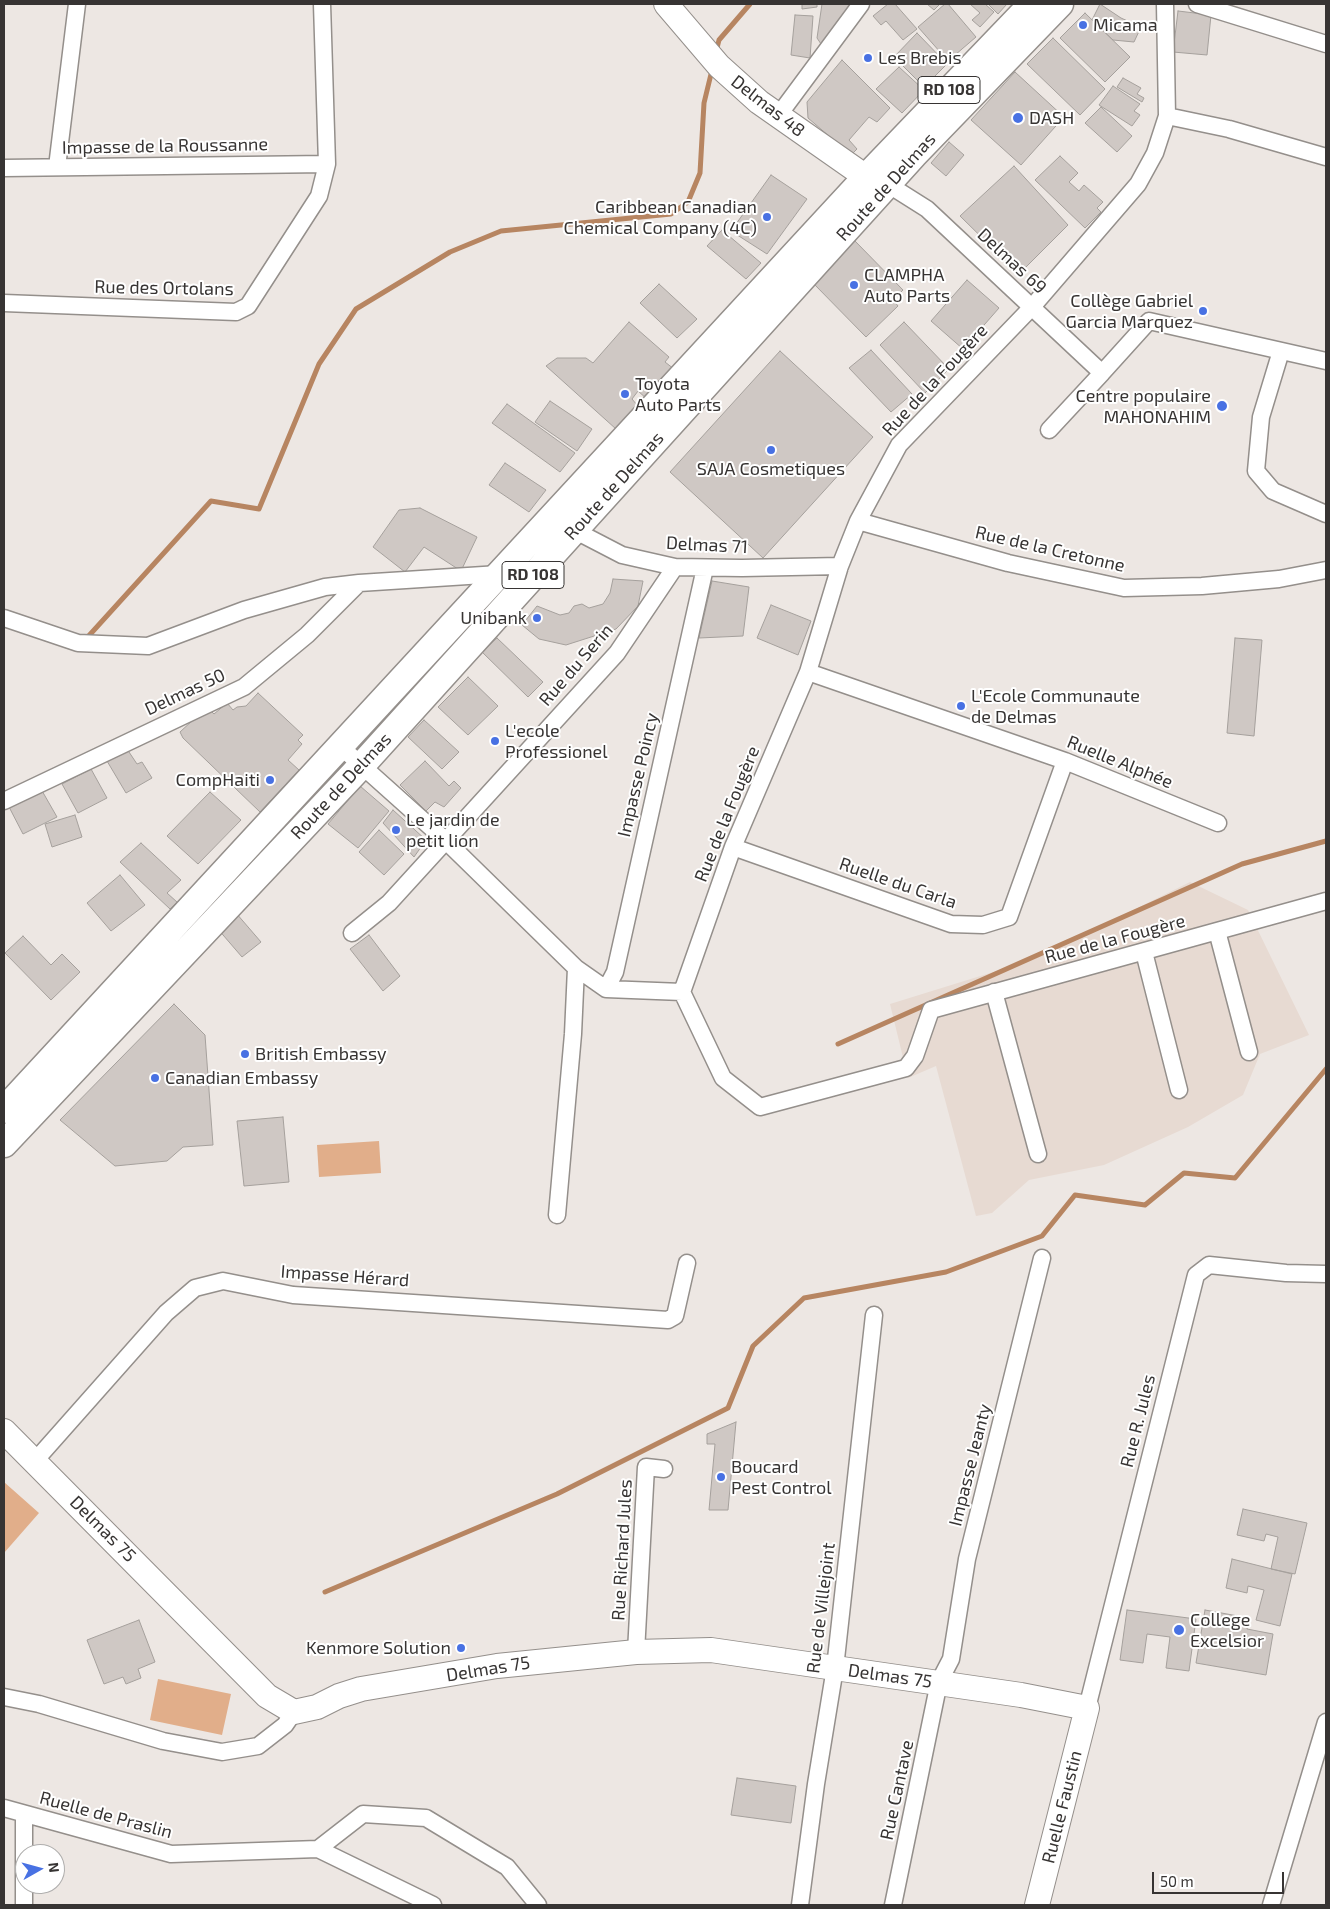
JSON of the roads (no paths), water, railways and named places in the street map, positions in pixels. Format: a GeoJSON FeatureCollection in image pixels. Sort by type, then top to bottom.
{"type":"FeatureCollection","features":[{"type":"Feature","properties":{"kind":"main road","name":"Route de Delmas"},"geometry":{"type":"LineString","coordinates":[[4,1144],[362,765],[563,524],[878,181],[1032,4]]}},
{"type":"Feature","properties":{"kind":"main road","name":"Route de Delmas"},"geometry":{"type":"LineString","coordinates":[[878,181],[947,119],[1060,4]]}},
{"type":"Feature","properties":{"kind":"main road","name":"Route de Delmas"},"geometry":{"type":"LineString","coordinates":[[4,1110],[500,574],[563,524]]}},
{"type":"Feature","properties":{"kind":"street"},"geometry":{"type":"LineString","coordinates":[[56,167],[77,4]]}},
{"type":"Feature","properties":{"kind":"street","name":"Rue des Ortolans"},"geometry":{"type":"LineString","coordinates":[[4,303],[236,312],[248,306],[319,196],[327,164],[322,4]]}},
{"type":"Feature","properties":{"kind":"street","name":"Delmas 48"},"geometry":{"type":"LineString","coordinates":[[666,4],[719,66],[759,102],[878,181]]}},
{"type":"Feature","properties":{"kind":"street"},"geometry":{"type":"LineString","coordinates":[[778,116],[861,4]]}},
{"type":"Feature","properties":{"kind":"street","name":"Rue de la Fougère"},"geometry":{"type":"LineString","coordinates":[[1165,4],[1167,116],[1155,153],[1138,184],[1032,307],[898,445],[858,521],[840,566],[808,672],[733,847],[682,992],[723,1078],[760,1107],[906,1068],[915,1056],[932,1010],[1326,901]]}},
{"type":"Feature","properties":{"kind":"street"},"geometry":{"type":"LineString","coordinates":[[1197,4],[1326,44]]}},
{"type":"Feature","properties":{"kind":"street"},"geometry":{"type":"LineString","coordinates":[[1167,116],[1229,129],[1326,157]]}},
{"type":"Feature","properties":{"kind":"street","name":"Impasse de la Roussanne"},"geometry":{"type":"LineString","coordinates":[[4,168],[327,164]]}},
{"type":"Feature","properties":{"kind":"street","name":"Delmas 69"},"geometry":{"type":"LineString","coordinates":[[878,181],[927,209],[1102,373]]}},
{"type":"Feature","properties":{"kind":"street"},"geometry":{"type":"LineString","coordinates":[[1049,430],[1149,321],[1326,361]]}},
{"type":"Feature","properties":{"kind":"street"},"geometry":{"type":"LineString","coordinates":[[1281,351],[1260,417],[1256,471],[1273,491],[1326,514]]}},
{"type":"Feature","properties":{"kind":"street","name":"Rue de la Cretonne"},"geometry":{"type":"LineString","coordinates":[[858,521],[1008,563],[1124,588],[1202,586],[1279,579],[1326,570]]}},
{"type":"Feature","properties":{"kind":"street","name":"Delmas 71"},"geometry":{"type":"LineString","coordinates":[[563,524],[622,556],[675,567],[840,566]]}},
{"type":"Feature","properties":{"kind":"street","name":"Rue du Serin"},"geometry":{"type":"LineString","coordinates":[[352,933],[389,902],[617,653],[675,567]]}},
{"type":"Feature","properties":{"kind":"street","name":"Impasse Poincy"},"geometry":{"type":"LineString","coordinates":[[606,989],[615,972],[705,568]]}},
{"type":"Feature","properties":{"kind":"street"},"geometry":{"type":"LineString","coordinates":[[4,618],[78,643],[148,646],[244,610],[325,587],[500,574]]}},
{"type":"Feature","properties":{"kind":"street","name":"Delmas 50"},"geometry":{"type":"LineString","coordinates":[[4,800],[244,687],[307,635],[359,583]]}},
{"type":"Feature","properties":{"kind":"street","name":"Ruelle Alphée"},"geometry":{"type":"LineString","coordinates":[[808,672],[1064,761],[1218,823]]}},
{"type":"Feature","properties":{"kind":"street"},"geometry":{"type":"LineString","coordinates":[[341,747],[444,840],[576,968],[606,989],[682,992]]}},
{"type":"Feature","properties":{"kind":"street","name":"Ruelle du Carla"},"geometry":{"type":"LineString","coordinates":[[733,847],[951,924],[983,925],[1009,917],[1064,761]]}},
{"type":"Feature","properties":{"kind":"street"},"geometry":{"type":"LineString","coordinates":[[1218,932],[1249,1052]]}},
{"type":"Feature","properties":{"kind":"street"},"geometry":{"type":"LineString","coordinates":[[1144,952],[1179,1090]]}},
{"type":"Feature","properties":{"kind":"street"},"geometry":{"type":"LineString","coordinates":[[557,1215],[573,1034],[576,968]]}},
{"type":"Feature","properties":{"kind":"street"},"geometry":{"type":"LineString","coordinates":[[994,992],[1038,1154]]}},
{"type":"Feature","properties":{"kind":"street","name":"Impasse Jeanty"},"geometry":{"type":"LineString","coordinates":[[940,1682],[951,1659],[967,1559],[1042,1258]]}},
{"type":"Feature","properties":{"kind":"street","name":"Impasse Hérard"},"geometry":{"type":"LineString","coordinates":[[34,1462],[166,1313],[195,1288],[223,1281],[293,1295],[668,1320],[675,1316],[687,1263]]}},
{"type":"Feature","properties":{"kind":"street","name":"Rue R. Jules"},"geometry":{"type":"LineString","coordinates":[[1087,1708],[1196,1275],[1209,1265],[1286,1273],[1326,1274]]}},
{"type":"Feature","properties":{"kind":"street","name":"Rue de Villejoint"},"geometry":{"type":"LineString","coordinates":[[800,1905],[816,1784],[835,1668],[874,1315]]}},
{"type":"Feature","properties":{"kind":"street","name":"Delmas 75"},"geometry":{"type":"LineString","coordinates":[[4,1431],[267,1696],[294,1712],[317,1707],[339,1696],[361,1690],[497,1666],[636,1652],[711,1650],[940,1682],[1087,1708]]}},
{"type":"Feature","properties":{"kind":"street","name":"Rue Richard Jules"},"geometry":{"type":"LineString","coordinates":[[636,1652],[646,1467],[664,1469]]}},
{"type":"Feature","properties":{"kind":"street","name":"Rue Cantave"},"geometry":{"type":"LineString","coordinates":[[893,1905],[940,1682]]}},
{"type":"Feature","properties":{"kind":"street"},"geometry":{"type":"LineString","coordinates":[[4,1697],[39,1704],[163,1740],[222,1752],[258,1746],[285,1725],[294,1712]]}},
{"type":"Feature","properties":{"kind":"street","name":"Ruelle Faustin"},"geometry":{"type":"LineString","coordinates":[[1037,1905],[1087,1708]]}},
{"type":"Feature","properties":{"kind":"street"},"geometry":{"type":"LineString","coordinates":[[1271,1905],[1326,1722]]}},
{"type":"Feature","properties":{"kind":"street","name":"Ruelle de Praslin"},"geometry":{"type":"LineString","coordinates":[[4,1808],[171,1854],[318,1849]]}},
{"type":"Feature","properties":{"kind":"street"},"geometry":{"type":"LineString","coordinates":[[24,1814],[24,1905]]}},
{"type":"Feature","properties":{"kind":"street"},"geometry":{"type":"LineString","coordinates":[[433,1905],[318,1849],[363,1814],[426,1818],[507,1867],[538,1905]]}},
{"type":"Feature","properties":{"kind":"waterway"},"geometry":{"type":"LineString","coordinates":[[716,52],[719,40],[750,4]]}},
{"type":"Feature","properties":{"kind":"waterway"},"geometry":{"type":"LineString","coordinates":[[85,640],[211,501],[259,509],[319,364],[356,309],[450,252],[501,231],[671,214],[688,202],[700,173],[704,103],[712,70]]}},
{"type":"Feature","properties":{"kind":"waterway"},"geometry":{"type":"LineString","coordinates":[[838,1044],[1242,864],[1326,841]]}},
{"type":"Feature","properties":{"kind":"waterway"},"geometry":{"type":"LineString","coordinates":[[325,1592],[557,1494],[728,1408],[753,1346],[804,1298],[946,1272],[1042,1236],[1075,1195],[1145,1205],[1184,1173],[1235,1178],[1326,1069]]}},
{"type":"Feature","properties":{"kind":"place","name":"Micama"},"geometry":{"type":"Point","coordinates":[1083,25]}},
{"type":"Feature","properties":{"kind":"place","name":"Les Brebis"},"geometry":{"type":"Point","coordinates":[868,58]}},
{"type":"Feature","properties":{"kind":"place","name":"DASH"},"geometry":{"type":"Point","coordinates":[1018,118]}},
{"type":"Feature","properties":{"kind":"place","name":"Caribbean Canadian Chemical Company (4C)"},"geometry":{"type":"Point","coordinates":[767,217]}},
{"type":"Feature","properties":{"kind":"place","name":"CLAMPHA Auto Parts"},"geometry":{"type":"Point","coordinates":[854,285]}},
{"type":"Feature","properties":{"kind":"place","name":"Collège Gabriel Garcia Marquez"},"geometry":{"type":"Point","coordinates":[1203,311]}},
{"type":"Feature","properties":{"kind":"place","name":"Toyota Auto Parts"},"geometry":{"type":"Point","coordinates":[625,394]}},
{"type":"Feature","properties":{"kind":"place","name":"Centre populaire MAHONAHIM"},"geometry":{"type":"Point","coordinates":[1222,406]}},
{"type":"Feature","properties":{"kind":"place","name":"SAJA Cosmetiques"},"geometry":{"type":"Point","coordinates":[771,450]}},
{"type":"Feature","properties":{"kind":"place","name":"Unibank"},"geometry":{"type":"Point","coordinates":[537,618]}},
{"type":"Feature","properties":{"kind":"place","name":"L'Ecole Communaute de Delmas"},"geometry":{"type":"Point","coordinates":[961,706]}},
{"type":"Feature","properties":{"kind":"place","name":"L'ecole Professionel"},"geometry":{"type":"Point","coordinates":[495,741]}},
{"type":"Feature","properties":{"kind":"place","name":"CompHaiti"},"geometry":{"type":"Point","coordinates":[270,780]}},
{"type":"Feature","properties":{"kind":"place","name":"Le jardin de petit lion"},"geometry":{"type":"Point","coordinates":[396,830]}},
{"type":"Feature","properties":{"kind":"place","name":"British Embassy"},"geometry":{"type":"Point","coordinates":[245,1054]}},
{"type":"Feature","properties":{"kind":"place","name":"Canadian Embassy"},"geometry":{"type":"Point","coordinates":[155,1078]}},
{"type":"Feature","properties":{"kind":"place","name":"Boucard Pest Control"},"geometry":{"type":"Point","coordinates":[721,1477]}},
{"type":"Feature","properties":{"kind":"place","name":"College Excelsior"},"geometry":{"type":"Point","coordinates":[1179,1630]}},
{"type":"Feature","properties":{"kind":"place","name":"Kenmore Solution"},"geometry":{"type":"Point","coordinates":[461,1648]}}]}
